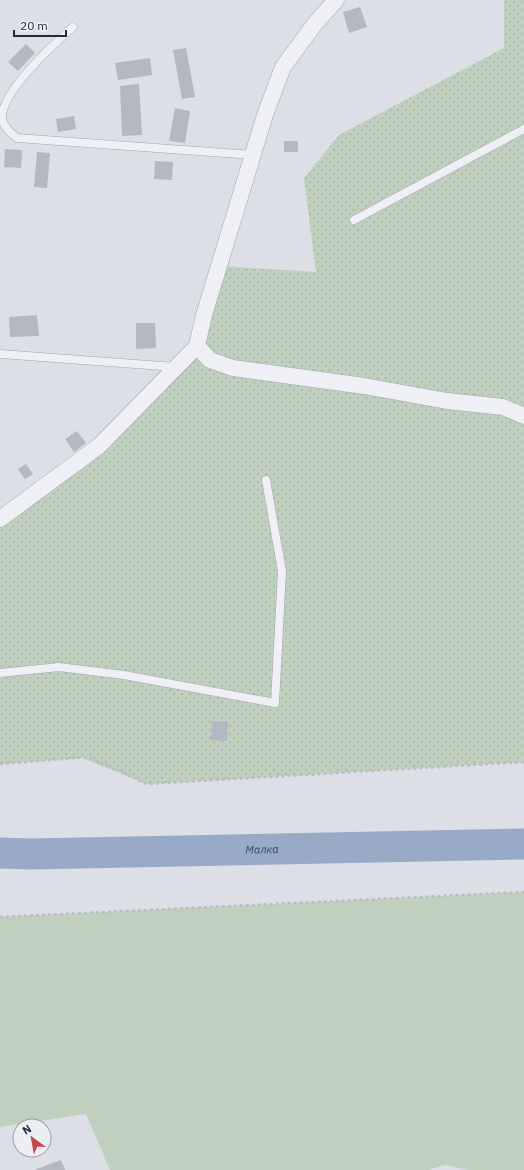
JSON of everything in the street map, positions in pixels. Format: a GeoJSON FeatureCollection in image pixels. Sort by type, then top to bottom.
{"type":"FeatureCollection","features":[{"type":"Feature","properties":{"kind":"street"},"geometry":{"type":"LineString","coordinates":[[0,519],[99,446],[197,346],[204,316],[265,115],[283,67],[314,25],[336,0]]}},
{"type":"Feature","properties":{"kind":"street"},"geometry":{"type":"LineString","coordinates":[[197,346],[210,360],[232,368],[364,386],[447,401],[503,406],[524,416]]}},
{"type":"Feature","properties":{"kind":"lane"},"geometry":{"type":"LineString","coordinates":[[72,27],[15,81],[4,103],[1,117],[6,128],[17,138],[253,155]]}},
{"type":"Feature","properties":{"kind":"lane"},"geometry":{"type":"LineString","coordinates":[[354,220],[524,129]]}},
{"type":"Feature","properties":{"kind":"lane"},"geometry":{"type":"LineString","coordinates":[[0,354],[177,367]]}},
{"type":"Feature","properties":{"kind":"lane"},"geometry":{"type":"LineString","coordinates":[[0,673],[59,667],[124,675],[275,704],[282,571],[266,480]]}},
{"type":"Feature","properties":{"kind":"path"},"geometry":{"type":"LineString","coordinates":[[0,764],[89,757],[147,784],[524,762]]}},
{"type":"Feature","properties":{"kind":"path"},"geometry":{"type":"LineString","coordinates":[[0,917],[524,892]]}},
{"type":"Feature","properties":{"kind":"green space"},"geometry":{"type":"Polygon","coordinates":[[[504,0],[524,0],[524,762],[147,784],[82,758],[0,764],[0,519],[99,446],[197,346],[219,266],[316,272],[304,178],[339,135],[504,48],[504,0]]]}},
{"type":"Feature","properties":{"kind":"green space"},"geometry":{"type":"Polygon","coordinates":[[[524,892],[524,1170],[468,1170],[445,1165],[428,1170],[110,1170],[86,1114],[52,1119],[12,1118],[12,1125],[0,1127],[0,917],[524,892]]]}},
{"type":"Feature","properties":{"kind":"building"},"geometry":{"type":"Polygon","coordinates":[[[360,7],[367,27],[349,33],[343,12],[360,7]]]}},
{"type":"Feature","properties":{"kind":"building"},"geometry":{"type":"Polygon","coordinates":[[[26,44],[35,53],[18,71],[8,62],[26,44]]]}},
{"type":"Feature","properties":{"kind":"building"},"geometry":{"type":"Polygon","coordinates":[[[186,48],[195,97],[182,99],[173,50],[186,48]]]}},
{"type":"Feature","properties":{"kind":"building"},"geometry":{"type":"Polygon","coordinates":[[[150,58],[152,75],[118,80],[115,63],[150,58]]]}},
{"type":"Feature","properties":{"kind":"building"},"geometry":{"type":"Polygon","coordinates":[[[139,84],[142,135],[122,136],[120,86],[139,84]]]}},
{"type":"Feature","properties":{"kind":"building"},"geometry":{"type":"Polygon","coordinates":[[[175,108],[190,111],[185,143],[169,141],[175,108]]]}},
{"type":"Feature","properties":{"kind":"building"},"geometry":{"type":"Polygon","coordinates":[[[74,116],[76,129],[58,132],[56,119],[74,116]]]}},
{"type":"Feature","properties":{"kind":"building"},"geometry":{"type":"Polygon","coordinates":[[[284,141],[298,141],[298,152],[284,152],[284,141]]]}},
{"type":"Feature","properties":{"kind":"building"},"geometry":{"type":"Polygon","coordinates":[[[5,149],[22,150],[21,168],[4,167],[5,149]]]}},
{"type":"Feature","properties":{"kind":"building"},"geometry":{"type":"Polygon","coordinates":[[[37,152],[50,153],[47,188],[34,187],[37,152]]]}},
{"type":"Feature","properties":{"kind":"building"},"geometry":{"type":"Polygon","coordinates":[[[155,161],[173,162],[172,180],[154,179],[155,161]]]}},
{"type":"Feature","properties":{"kind":"building"},"geometry":{"type":"Polygon","coordinates":[[[37,315],[39,336],[10,337],[9,317],[37,315]]]}},
{"type":"Feature","properties":{"kind":"building"},"geometry":{"type":"Polygon","coordinates":[[[136,323],[155,323],[156,348],[136,349],[136,323]]]}},
{"type":"Feature","properties":{"kind":"building"},"geometry":{"type":"Polygon","coordinates":[[[77,431],[86,443],[74,452],[65,439],[77,431]]]}},
{"type":"Feature","properties":{"kind":"building"},"geometry":{"type":"Polygon","coordinates":[[[26,464],[33,474],[25,479],[18,469],[26,464]]]}},
{"type":"Feature","properties":{"kind":"building"},"geometry":{"type":"Polygon","coordinates":[[[212,721],[228,722],[227,741],[211,740],[212,721]]]}},
{"type":"Feature","properties":{"kind":"building"},"geometry":{"type":"Polygon","coordinates":[[[61,1160],[65,1170],[34,1170],[61,1160]]]}},
{"type":"Feature","properties":{"kind":"waterway","name":"Малка"},"geometry":{"type":"LineString","coordinates":[[0,853],[30,854],[524,844]]}}]}
